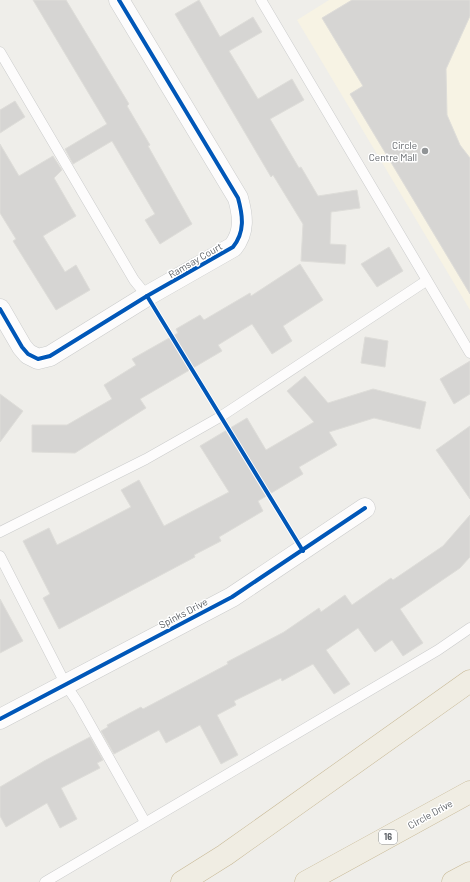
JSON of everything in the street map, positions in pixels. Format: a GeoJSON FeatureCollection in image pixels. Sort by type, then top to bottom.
{"type":"FeatureCollection","features":[{"type":"Feature","properties":{"kind":"highway"},"geometry":{"type":"LineString","coordinates":[[182,882],[225,855],[470,681]]}},
{"type":"Feature","properties":{"kind":"highway","name":"Circle Drive"},"geometry":{"type":"LineString","coordinates":[[306,882],[470,792]]}},
{"type":"Feature","properties":{"kind":"highway"},"geometry":{"type":"LineString","coordinates":[[453,882],[470,873]]}},
{"type":"Feature","properties":{"kind":"street","name":"Ramsay Court"},"geometry":{"type":"LineString","coordinates":[[0,309],[22,347],[28,354],[38,359],[50,356],[147,296],[232,247],[238,240],[242,230],[242,214],[238,198],[120,0]]}},
{"type":"Feature","properties":{"kind":"street","name":"Spinks Drive"},"geometry":{"type":"LineString","coordinates":[[0,719],[232,597],[365,508]]}},
{"type":"Feature","properties":{"kind":"lane"},"geometry":{"type":"LineString","coordinates":[[261,0],[470,353]]}},
{"type":"Feature","properties":{"kind":"lane"},"geometry":{"type":"LineString","coordinates":[[0,52],[134,280],[147,296]]}},
{"type":"Feature","properties":{"kind":"lane"},"geometry":{"type":"LineString","coordinates":[[0,532],[146,460],[220,417],[426,281]]}},
{"type":"Feature","properties":{"kind":"lane"},"geometry":{"type":"LineString","coordinates":[[0,556],[66,684],[145,822]]}},
{"type":"Feature","properties":{"kind":"lane"},"geometry":{"type":"LineString","coordinates":[[44,882],[438,650],[470,628]]}},
{"type":"Feature","properties":{"kind":"shaded area","name":"Circle Centre Mall"},"geometry":{"type":"Polygon","coordinates":[[[329,0],[470,0],[470,310],[297,20],[329,0]]]}},
{"type":"Feature","properties":{"kind":"building"},"geometry":{"type":"Polygon","coordinates":[[[33,0],[66,0],[129,104],[127,106],[150,145],[148,146],[192,224],[160,244],[145,220],[155,214],[112,141],[73,164],[65,149],[107,124],[33,0]]]}},
{"type":"Feature","properties":{"kind":"building"},"geometry":{"type":"Polygon","coordinates":[[[199,0],[220,37],[253,17],[262,32],[229,51],[258,99],[292,79],[304,100],[270,119],[299,168],[301,167],[318,196],[357,190],[360,208],[331,212],[330,244],[346,245],[345,264],[301,261],[303,224],[273,175],[271,177],[175,14],[199,0]]]}},
{"type":"Feature","properties":{"kind":"building","name":"Circle Centre Mall"},"geometry":{"type":"Polygon","coordinates":[[[352,0],[470,0],[470,16],[446,69],[447,115],[460,145],[470,158],[470,294],[350,94],[363,86],[322,18],[352,0]]]}},
{"type":"Feature","properties":{"kind":"building"},"geometry":{"type":"Polygon","coordinates":[[[15,101],[25,117],[0,133],[0,110],[15,101]]]}},
{"type":"Feature","properties":{"kind":"building"},"geometry":{"type":"Polygon","coordinates":[[[0,144],[19,176],[53,156],[62,170],[54,178],[76,216],[43,236],[65,272],[76,265],[90,290],[56,310],[13,241],[16,239],[0,213],[0,144]]]}},
{"type":"Feature","properties":{"kind":"building"},"geometry":{"type":"Polygon","coordinates":[[[389,247],[403,271],[377,287],[361,264],[389,247]]]}},
{"type":"Feature","properties":{"kind":"building"},"geometry":{"type":"Polygon","coordinates":[[[300,264],[323,300],[283,326],[292,341],[272,354],[252,324],[218,345],[222,351],[140,399],[146,408],[75,453],[32,452],[32,425],[67,425],[112,399],[104,385],[136,365],[132,359],[178,333],[176,329],[200,315],[204,320],[250,293],[251,296],[300,264]]]}},
{"type":"Feature","properties":{"kind":"building"},"geometry":{"type":"Polygon","coordinates":[[[365,337],[388,341],[385,367],[361,363],[365,337]]]}},
{"type":"Feature","properties":{"kind":"building"},"geometry":{"type":"Polygon","coordinates":[[[470,361],[470,394],[454,404],[440,379],[470,361]]]}},
{"type":"Feature","properties":{"kind":"building"},"geometry":{"type":"Polygon","coordinates":[[[305,376],[328,403],[373,389],[426,402],[420,429],[374,418],[329,432],[337,445],[299,467],[303,474],[258,501],[263,511],[219,537],[221,541],[194,555],[195,557],[59,629],[43,598],[50,594],[23,541],[49,528],[57,545],[131,507],[121,490],[139,480],[164,526],[229,492],[200,446],[247,418],[266,450],[314,422],[287,391],[305,376]]]}},
{"type":"Feature","properties":{"kind":"building"},"geometry":{"type":"Polygon","coordinates":[[[0,394],[23,411],[0,442],[0,394]]]}},
{"type":"Feature","properties":{"kind":"building"},"geometry":{"type":"Polygon","coordinates":[[[470,426],[470,499],[436,450],[470,426]]]}},
{"type":"Feature","properties":{"kind":"building"},"geometry":{"type":"Polygon","coordinates":[[[470,515],[470,557],[460,568],[400,609],[423,643],[403,656],[392,640],[375,652],[358,628],[326,650],[350,684],[334,694],[313,664],[282,681],[281,678],[234,701],[236,705],[217,715],[238,755],[221,764],[200,725],[166,743],[159,730],[114,754],[101,731],[108,727],[107,725],[141,707],[143,709],[228,664],[227,662],[284,632],[319,608],[321,612],[345,595],[352,605],[391,578],[393,580],[443,546],[470,515]]]}},
{"type":"Feature","properties":{"kind":"building"},"geometry":{"type":"Polygon","coordinates":[[[0,599],[23,641],[0,653],[0,599]]]}},
{"type":"Feature","properties":{"kind":"building"},"geometry":{"type":"Polygon","coordinates":[[[90,737],[103,760],[97,763],[100,768],[61,788],[77,819],[60,828],[47,803],[6,827],[0,816],[0,787],[44,761],[90,737]]]}},
{"type":"Feature","properties":{"kind":"cycle path"},"geometry":{"type":"LineString","coordinates":[[0,309],[22,347],[28,354],[38,359],[50,356],[147,296],[233,247],[240,236],[242,217],[238,198],[119,0]]}},
{"type":"Feature","properties":{"kind":"cycle path"},"geometry":{"type":"LineString","coordinates":[[147,296],[303,551]]}},
{"type":"Feature","properties":{"kind":"cycle path"},"geometry":{"type":"LineString","coordinates":[[0,719],[232,597],[365,508]]}},
{"type":"Feature","properties":{"kind":"place","name":"Circle Centre Mall"},"geometry":{"type":"Point","coordinates":[425,151]}}]}
